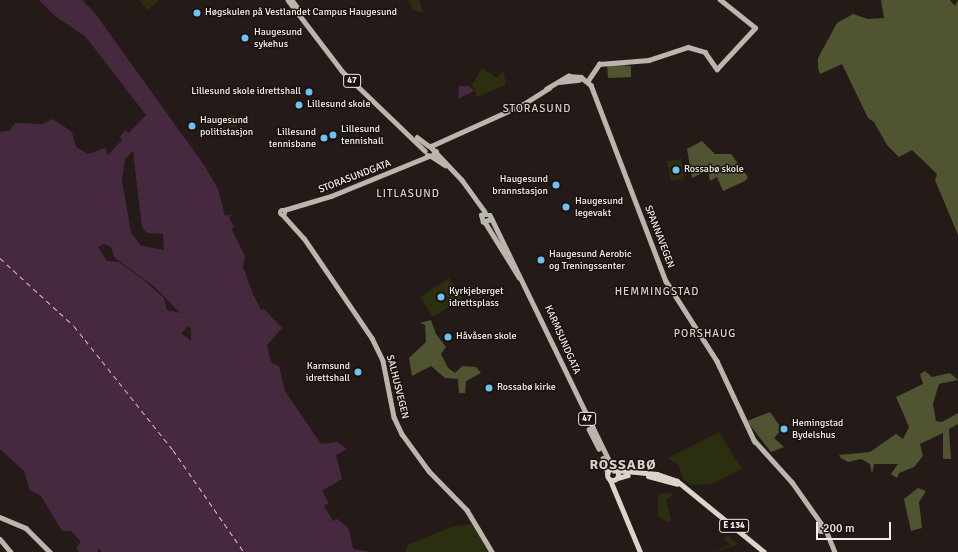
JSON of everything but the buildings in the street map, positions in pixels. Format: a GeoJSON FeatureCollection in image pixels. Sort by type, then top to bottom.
{"type":"FeatureCollection","features":[{"type":"Feature","properties":{"kind":"highway","name":"E 134"},"geometry":{"type":"LineString","coordinates":[[608,472],[615,470],[666,476],[703,500],[764,552]]}},
{"type":"Feature","properties":{"kind":"highway"},"geometry":{"type":"LineString","coordinates":[[615,470],[641,552]]}},
{"type":"Feature","properties":{"kind":"highway"},"geometry":{"type":"LineString","coordinates":[[608,472],[610,480],[641,552]]}},
{"type":"Feature","properties":{"kind":"highway","name":"E 134"},"geometry":{"type":"LineString","coordinates":[[610,480],[637,475],[663,479],[703,500]]}},
{"type":"Feature","properties":{"kind":"main road","name":"47"},"geometry":{"type":"LineString","coordinates":[[288,0],[342,71],[428,154],[460,182],[488,221]]}},
{"type":"Feature","properties":{"kind":"main road","name":"47"},"geometry":{"type":"LineString","coordinates":[[292,0],[345,72],[436,150],[488,221]]}},
{"type":"Feature","properties":{"kind":"main road"},"geometry":{"type":"LineString","coordinates":[[428,154],[430,146],[529,102],[564,76],[588,82],[600,64],[649,60],[694,47],[705,52],[717,69],[750,37],[755,27],[720,0]]}},
{"type":"Feature","properties":{"kind":"main road","name":"SPANNAVEGEN"},"geometry":{"type":"LineString","coordinates":[[588,82],[596,96],[666,281],[724,376],[756,442],[792,482],[816,517],[835,552]]}},
{"type":"Feature","properties":{"kind":"main road"},"geometry":{"type":"LineString","coordinates":[[428,154],[436,150],[444,139]]}},
{"type":"Feature","properties":{"kind":"main road","name":"STORASUNDGATA"},"geometry":{"type":"LineString","coordinates":[[284,213],[296,206],[327,197],[428,154]]}},
{"type":"Feature","properties":{"kind":"main road","name":"SALHUSVEGEN"},"geometry":{"type":"LineString","coordinates":[[284,213],[372,338],[383,361],[398,426],[429,471],[467,510],[492,552]]}},
{"type":"Feature","properties":{"kind":"main road","name":"KARMSUNDGATA"},"geometry":{"type":"LineString","coordinates":[[488,221],[533,299],[615,470]]}},
{"type":"Feature","properties":{"kind":"main road","name":"KARMSUNDGATA"},"geometry":{"type":"LineString","coordinates":[[488,221],[534,306],[608,472]]}},
{"type":"Feature","properties":{"kind":"main road"},"geometry":{"type":"LineString","coordinates":[[0,517],[26,528],[50,552]]}},
{"type":"Feature","properties":{"kind":"main road"},"geometry":{"type":"LineString","coordinates":[[0,539],[11,552]]}},
{"type":"Feature","properties":{"kind":"green space"},"geometry":{"type":"Polygon","coordinates":[[[139,0],[160,0],[147,10],[139,0]]]}},
{"type":"Feature","properties":{"kind":"green space"},"geometry":{"type":"Polygon","coordinates":[[[408,0],[419,0],[423,12],[413,11],[408,0]]]}},
{"type":"Feature","properties":{"kind":"green space"},"geometry":{"type":"Polygon","coordinates":[[[881,0],[950,0],[955,6],[958,0],[958,235],[935,180],[937,174],[912,150],[899,157],[887,145],[874,122],[868,118],[842,64],[820,74],[818,68],[818,58],[837,23],[853,14],[868,19],[884,18],[881,0]]]}},
{"type":"Feature","properties":{"kind":"green space"},"geometry":{"type":"Polygon","coordinates":[[[607,64],[631,66],[631,77],[608,78],[607,64]]]}},
{"type":"Feature","properties":{"kind":"green space"},"geometry":{"type":"Polygon","coordinates":[[[482,68],[497,78],[503,70],[506,84],[478,97],[472,85],[482,68]]]}},
{"type":"Feature","properties":{"kind":"green space"},"geometry":{"type":"Polygon","coordinates":[[[230,115],[234,115],[238,121],[234,127],[230,127],[226,123],[226,119],[230,115]]]}},
{"type":"Feature","properties":{"kind":"green space"},"geometry":{"type":"Polygon","coordinates":[[[702,141],[715,154],[731,154],[748,177],[745,181],[723,191],[717,177],[710,181],[708,170],[692,178],[687,149],[702,141]]]}},
{"type":"Feature","properties":{"kind":"green space","name":"Rossabø skole"},"geometry":{"type":"Polygon","coordinates":[[[681,159],[684,179],[671,181],[667,161],[681,159]]]}},
{"type":"Feature","properties":{"kind":"green space","name":"Kyrkjeberget idrettsplass"},"geometry":{"type":"Polygon","coordinates":[[[449,278],[462,298],[433,317],[420,297],[449,278]]]}},
{"type":"Feature","properties":{"kind":"green space"},"geometry":{"type":"Polygon","coordinates":[[[431,320],[436,334],[446,347],[441,354],[448,368],[455,373],[462,366],[476,367],[481,373],[466,381],[465,393],[459,393],[458,379],[445,378],[431,366],[412,376],[409,358],[426,342],[425,325],[420,323],[431,320]]]}},
{"type":"Feature","properties":{"kind":"green space"},"geometry":{"type":"Polygon","coordinates":[[[925,371],[932,377],[950,373],[958,380],[939,384],[933,404],[936,421],[942,422],[958,413],[958,424],[949,429],[951,459],[943,459],[943,433],[920,444],[923,456],[914,467],[899,473],[897,478],[891,474],[898,464],[874,464],[872,474],[870,464],[861,459],[848,462],[841,458],[839,455],[870,452],[896,434],[903,439],[909,427],[896,397],[923,384],[920,374],[925,371]]]}},
{"type":"Feature","properties":{"kind":"green space"},"geometry":{"type":"Polygon","coordinates":[[[770,412],[782,429],[774,438],[784,447],[771,452],[747,421],[770,412]]]}},
{"type":"Feature","properties":{"kind":"green space"},"geometry":{"type":"Polygon","coordinates":[[[719,432],[742,469],[711,484],[691,485],[683,479],[679,465],[668,458],[719,432]]]}},
{"type":"Feature","properties":{"kind":"green space"},"geometry":{"type":"Polygon","coordinates":[[[918,488],[926,491],[919,502],[922,528],[911,531],[904,499],[918,488]]]}},
{"type":"Feature","properties":{"kind":"green space"},"geometry":{"type":"Polygon","coordinates":[[[662,493],[674,494],[666,500],[671,520],[667,522],[658,516],[658,496],[662,493]]]}},
{"type":"Feature","properties":{"kind":"green space"},"geometry":{"type":"Polygon","coordinates":[[[472,524],[488,552],[405,552],[408,545],[451,527],[472,524]]]}},
{"type":"Feature","properties":{"kind":"green space"},"geometry":{"type":"Polygon","coordinates":[[[727,535],[738,545],[710,552],[730,545],[725,539],[727,535]]]}},
{"type":"Feature","properties":{"kind":"shaded area"},"geometry":{"type":"Polygon","coordinates":[[[39,0],[82,0],[94,12],[204,165],[218,189],[225,216],[234,214],[229,217],[234,227],[231,228],[245,256],[243,267],[253,294],[261,310],[264,309],[282,328],[267,345],[271,362],[279,366],[285,391],[321,444],[337,442],[347,449],[336,455],[342,479],[322,491],[329,503],[324,506],[333,521],[338,519],[349,529],[353,549],[372,552],[102,552],[98,548],[98,552],[80,552],[76,548],[81,542],[71,531],[62,531],[41,496],[30,490],[24,471],[0,449],[0,132],[9,131],[15,123],[42,124],[53,119],[72,132],[76,147],[88,154],[105,148],[108,155],[122,140],[120,137],[125,130],[129,133],[146,115],[85,36],[56,17],[39,0]],[[133,151],[125,159],[122,181],[131,232],[141,246],[164,250],[163,234],[147,233],[142,227],[133,151]],[[104,244],[98,247],[107,261],[119,262],[141,278],[164,298],[167,310],[180,313],[156,288],[114,257],[111,247],[104,244]],[[188,326],[181,333],[191,341],[191,328],[188,326]]]}},
{"type":"Feature","properties":{"kind":"shaded area"},"geometry":{"type":"Polygon","coordinates":[[[459,86],[469,86],[474,91],[458,99],[459,86]]]}},
{"type":"Feature","properties":{"kind":"ferry route"},"geometry":{"type":"LineString","coordinates":[[0,258],[74,326],[173,450],[244,552]]}},
{"type":"Feature","properties":{"kind":"place","name":"Høgskulen på Vestlandet Campus Haugesund"},"geometry":{"type":"Point","coordinates":[197,13]}},
{"type":"Feature","properties":{"kind":"place","name":"Haugesund sykehus"},"geometry":{"type":"Point","coordinates":[245,38]}},
{"type":"Feature","properties":{"kind":"place","name":"Lillesund skole idrettshall"},"geometry":{"type":"Point","coordinates":[309,92]}},
{"type":"Feature","properties":{"kind":"place","name":"Lillesund skole"},"geometry":{"type":"Point","coordinates":[299,105]}},
{"type":"Feature","properties":{"kind":"place","name":"Haugesund politistasjon"},"geometry":{"type":"Point","coordinates":[192,126]}},
{"type":"Feature","properties":{"kind":"place","name":"Lillesund tennishall"},"geometry":{"type":"Point","coordinates":[333,135]}},
{"type":"Feature","properties":{"kind":"place","name":"Lillesund tennisbane"},"geometry":{"type":"Point","coordinates":[324,138]}},
{"type":"Feature","properties":{"kind":"place","name":"Rossabø skole"},"geometry":{"type":"Point","coordinates":[676,170]}},
{"type":"Feature","properties":{"kind":"place","name":"Haugesund brannstasjon"},"geometry":{"type":"Point","coordinates":[556,185]}},
{"type":"Feature","properties":{"kind":"place","name":"Haugesund legevakt"},"geometry":{"type":"Point","coordinates":[566,207]}},
{"type":"Feature","properties":{"kind":"place","name":"Haugesund Aerobic og Treningssenter"},"geometry":{"type":"Point","coordinates":[541,260]}},
{"type":"Feature","properties":{"kind":"place","name":"Kyrkjeberget idrettsplass"},"geometry":{"type":"Point","coordinates":[441,297]}},
{"type":"Feature","properties":{"kind":"place","name":"Håvåsen skole"},"geometry":{"type":"Point","coordinates":[448,337]}},
{"type":"Feature","properties":{"kind":"place","name":"Karmsund idrettshall"},"geometry":{"type":"Point","coordinates":[358,372]}},
{"type":"Feature","properties":{"kind":"place","name":"Rossabø kirke"},"geometry":{"type":"Point","coordinates":[489,388]}},
{"type":"Feature","properties":{"kind":"place","name":"Hemingstad Bydelshus"},"geometry":{"type":"Point","coordinates":[784,429]}},
{"type":"Feature","properties":{"kind":"district","name":"STORASUND"},"geometry":{"type":"Point","coordinates":[537,109]}},
{"type":"Feature","properties":{"kind":"district","name":"LITLASUND"},"geometry":{"type":"Point","coordinates":[408,194]}},
{"type":"Feature","properties":{"kind":"district","name":"HEMMINGSTAD"},"geometry":{"type":"Point","coordinates":[657,292]}},
{"type":"Feature","properties":{"kind":"district","name":"PORSHAUG"},"geometry":{"type":"Point","coordinates":[705,334]}},
{"type":"Feature","properties":{"kind":"district","name":"ROSSABØ"},"geometry":{"type":"Point","coordinates":[623,465]}}]}
